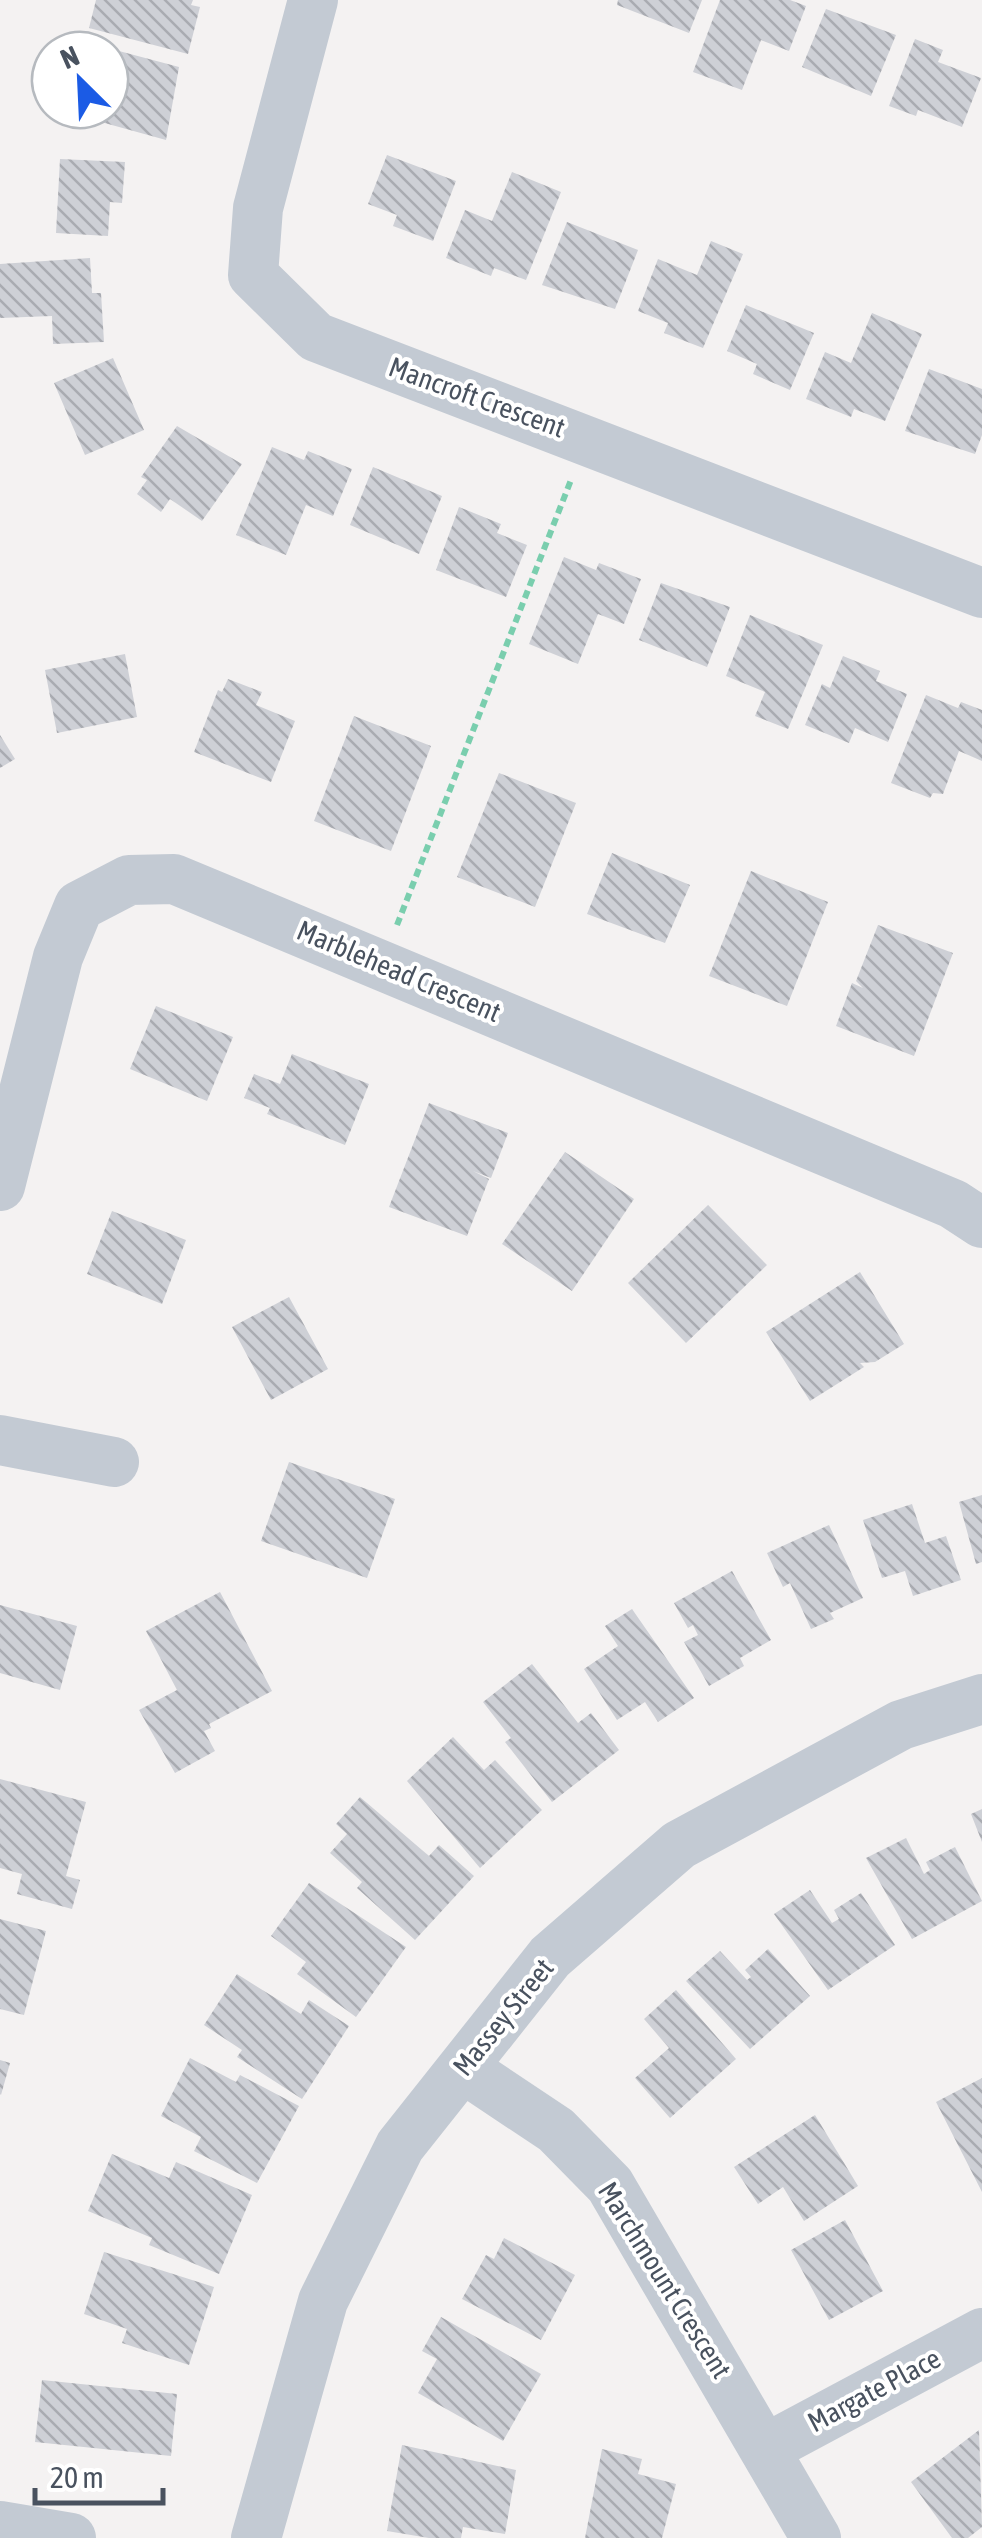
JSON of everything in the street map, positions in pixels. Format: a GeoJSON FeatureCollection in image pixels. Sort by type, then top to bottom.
{"type":"FeatureCollection","features":[{"type":"Feature","properties":{"kind":"street","name":"Mancroft Crescent"},"geometry":{"type":"LineString","coordinates":[[313,0],[258,208],[253,275],[316,337],[982,593]]}},
{"type":"Feature","properties":{"kind":"street","name":"Marblehead Crescent"},"geometry":{"type":"LineString","coordinates":[[0,1186],[58,958],[78,906],[129,880],[174,879],[953,1204],[982,1223]]}},
{"type":"Feature","properties":{"kind":"street"},"geometry":{"type":"LineString","coordinates":[[0,1440],[114,1462]]}},
{"type":"Feature","properties":{"kind":"street","name":"Massey Street"},"geometry":{"type":"LineString","coordinates":[[256,2538],[323,2301],[400,2146],[550,1957],[679,1845],[901,1725],[982,1699]]}},
{"type":"Feature","properties":{"kind":"street","name":"Marchmount Crescent"},"geometry":{"type":"LineString","coordinates":[[463,2068],[556,2130],[610,2184],[816,2538]]}},
{"type":"Feature","properties":{"kind":"street","name":"Margate Place"},"geometry":{"type":"LineString","coordinates":[[767,2448],[982,2333]]}},
{"type":"Feature","properties":{"kind":"street"},"geometry":{"type":"LineString","coordinates":[[0,2526],[71,2538]]}},
{"type":"Feature","properties":{"kind":"path"},"geometry":{"type":"LineString","coordinates":[[382,963],[587,438]]}},
{"type":"Feature","properties":{"kind":"building"},"geometry":{"type":"Polygon","coordinates":[[[96,0],[193,0],[191,5],[200,7],[188,54],[130,39],[130,30],[89,28],[96,0]]]}},
{"type":"Feature","properties":{"kind":"building"},"geometry":{"type":"Polygon","coordinates":[[[618,0],[702,0],[689,33],[617,5],[618,0]]]}},
{"type":"Feature","properties":{"kind":"building"},"geometry":{"type":"Polygon","coordinates":[[[720,0],[790,0],[806,6],[789,51],[761,40],[742,90],[693,72],[720,0]]]}},
{"type":"Feature","properties":{"kind":"building"},"geometry":{"type":"Polygon","coordinates":[[[826,9],[896,35],[871,96],[802,67],[826,9]]]}},
{"type":"Feature","properties":{"kind":"building"},"geometry":{"type":"Polygon","coordinates":[[[915,39],[943,50],[938,62],[981,78],[962,127],[918,110],[916,116],[889,106],[915,39]]]}},
{"type":"Feature","properties":{"kind":"building"},"geometry":{"type":"Polygon","coordinates":[[[130,54],[179,67],[166,140],[130,130],[130,54]]]}},
{"type":"Feature","properties":{"kind":"building"},"geometry":{"type":"Polygon","coordinates":[[[387,155],[456,181],[433,241],[393,226],[397,215],[368,204],[387,155]]]}},
{"type":"Feature","properties":{"kind":"building"},"geometry":{"type":"Polygon","coordinates":[[[60,159],[125,162],[122,203],[110,202],[108,236],[56,233],[60,159]]]}},
{"type":"Feature","properties":{"kind":"building"},"geometry":{"type":"Polygon","coordinates":[[[512,172],[561,192],[526,280],[494,268],[491,276],[446,258],[465,210],[492,221],[512,172]]]}},
{"type":"Feature","properties":{"kind":"building"},"geometry":{"type":"Polygon","coordinates":[[[567,222],[638,250],[615,309],[542,285],[567,222]]]}},
{"type":"Feature","properties":{"kind":"building"},"geometry":{"type":"Polygon","coordinates":[[[711,241],[743,254],[703,348],[664,333],[668,323],[638,311],[658,259],[697,275],[711,241]]]}},
{"type":"Feature","properties":{"kind":"building"},"geometry":{"type":"Polygon","coordinates":[[[90,258],[92,293],[101,293],[104,342],[53,344],[52,316],[0,318],[0,264],[90,258]]]}},
{"type":"Feature","properties":{"kind":"building"},"geometry":{"type":"Polygon","coordinates":[[[746,305],[814,333],[790,390],[753,374],[757,364],[727,351],[746,305]]]}},
{"type":"Feature","properties":{"kind":"building"},"geometry":{"type":"Polygon","coordinates":[[[872,313],[922,334],[885,421],[854,409],[851,417],[806,399],[825,352],[851,363],[872,313]]]}},
{"type":"Feature","properties":{"kind":"building"},"geometry":{"type":"Polygon","coordinates":[[[113,358],[144,430],[85,455],[54,383],[113,358]]]}},
{"type":"Feature","properties":{"kind":"building"},"geometry":{"type":"Polygon","coordinates":[[[929,369],[982,389],[982,435],[975,454],[905,431],[929,369]]]}},
{"type":"Feature","properties":{"kind":"building"},"geometry":{"type":"Polygon","coordinates":[[[177,426],[242,464],[202,521],[170,499],[161,512],[137,494],[147,480],[141,477],[177,426]]]}},
{"type":"Feature","properties":{"kind":"building"},"geometry":{"type":"Polygon","coordinates":[[[272,447],[304,460],[308,451],[352,469],[333,516],[306,505],[286,555],[236,535],[272,447]]]}},
{"type":"Feature","properties":{"kind":"building"},"geometry":{"type":"Polygon","coordinates":[[[373,467],[442,496],[419,554],[350,525],[373,467]]]}},
{"type":"Feature","properties":{"kind":"building"},"geometry":{"type":"Polygon","coordinates":[[[459,507],[501,524],[497,533],[527,545],[506,597],[436,570],[459,507]]]}},
{"type":"Feature","properties":{"kind":"building"},"geometry":{"type":"Polygon","coordinates":[[[564,557],[596,570],[599,563],[641,579],[624,624],[598,614],[578,664],[529,644],[564,557]]]}},
{"type":"Feature","properties":{"kind":"building"},"geometry":{"type":"Polygon","coordinates":[[[661,583],[730,607],[707,667],[639,640],[661,583]]]}},
{"type":"Feature","properties":{"kind":"building"},"geometry":{"type":"Polygon","coordinates":[[[750,615],[823,645],[788,729],[755,716],[765,692],[726,676],[750,615]]]}},
{"type":"Feature","properties":{"kind":"building"},"geometry":{"type":"Polygon","coordinates":[[[125,654],[137,717],[57,733],[45,670],[125,654]]]}},
{"type":"Feature","properties":{"kind":"building"},"geometry":{"type":"Polygon","coordinates":[[[843,656],[880,671],[876,681],[907,694],[888,742],[855,728],[849,743],[805,725],[822,684],[830,688],[843,656]]]}},
{"type":"Feature","properties":{"kind":"building"},"geometry":{"type":"Polygon","coordinates":[[[228,679],[262,692],[256,705],[295,721],[271,782],[194,752],[218,690],[222,692],[228,679]]]}},
{"type":"Feature","properties":{"kind":"building"},"geometry":{"type":"Polygon","coordinates":[[[926,695],[958,708],[961,702],[982,710],[982,761],[959,751],[943,794],[933,793],[930,798],[891,783],[926,695]]]}},
{"type":"Feature","properties":{"kind":"building"},"geometry":{"type":"Polygon","coordinates":[[[354,716],[431,746],[391,851],[314,821],[354,716]]]}},
{"type":"Feature","properties":{"kind":"building"},"geometry":{"type":"Polygon","coordinates":[[[0,735],[15,759],[0,768],[0,735]]]}},
{"type":"Feature","properties":{"kind":"building"},"geometry":{"type":"Polygon","coordinates":[[[499,773],[576,803],[535,907],[457,877],[499,773]]]}},
{"type":"Feature","properties":{"kind":"building"},"geometry":{"type":"Polygon","coordinates":[[[612,853],[690,885],[665,943],[587,914],[612,853]]]}},
{"type":"Feature","properties":{"kind":"building"},"geometry":{"type":"Polygon","coordinates":[[[751,871],[828,902],[787,1006],[709,976],[751,871]]]}},
{"type":"Feature","properties":{"kind":"building"},"geometry":{"type":"Polygon","coordinates":[[[878,925],[953,953],[914,1056],[836,1026],[852,983],[863,988],[856,981],[878,925]]]}},
{"type":"Feature","properties":{"kind":"building"},"geometry":{"type":"Polygon","coordinates":[[[156,1006],[233,1037],[207,1101],[130,1069],[156,1006]]]}},
{"type":"Feature","properties":{"kind":"building"},"geometry":{"type":"Polygon","coordinates":[[[292,1054],[369,1084],[345,1145],[267,1114],[270,1108],[244,1098],[254,1074],[280,1084],[292,1054]]]}},
{"type":"Feature","properties":{"kind":"building"},"geometry":{"type":"Polygon","coordinates":[[[429,1103],[508,1133],[491,1178],[473,1171],[489,1179],[467,1236],[389,1207],[429,1103]]]}},
{"type":"Feature","properties":{"kind":"building"},"geometry":{"type":"Polygon","coordinates":[[[565,1152],[634,1199],[572,1291],[502,1244],[565,1152]]]}},
{"type":"Feature","properties":{"kind":"building"},"geometry":{"type":"Polygon","coordinates":[[[708,1205],[767,1265],[686,1343],[628,1283],[708,1205]]]}},
{"type":"Feature","properties":{"kind":"building"},"geometry":{"type":"Polygon","coordinates":[[[112,1211],[186,1240],[162,1304],[87,1274],[112,1211]]]}},
{"type":"Feature","properties":{"kind":"building"},"geometry":{"type":"Polygon","coordinates":[[[860,1272],[904,1344],[875,1362],[860,1363],[864,1367],[810,1401],[766,1332],[860,1272]]]}},
{"type":"Feature","properties":{"kind":"building"},"geometry":{"type":"Polygon","coordinates":[[[289,1297],[328,1369],[271,1400],[232,1327],[289,1297]]]}},
{"type":"Feature","properties":{"kind":"building"},"geometry":{"type":"Polygon","coordinates":[[[289,1462],[395,1499],[367,1578],[261,1541],[289,1462]]]}},
{"type":"Feature","properties":{"kind":"building"},"geometry":{"type":"Polygon","coordinates":[[[982,1495],[982,1562],[976,1564],[959,1502],[982,1495]]]}},
{"type":"Feature","properties":{"kind":"building"},"geometry":{"type":"Polygon","coordinates":[[[912,1504],[925,1543],[946,1536],[961,1580],[913,1596],[905,1571],[882,1578],[863,1520],[912,1504]]]}},
{"type":"Feature","properties":{"kind":"building"},"geometry":{"type":"Polygon","coordinates":[[[829,1525],[863,1598],[830,1613],[834,1619],[811,1629],[790,1583],[783,1587],[767,1553],[829,1525]]]}},
{"type":"Feature","properties":{"kind":"building"},"geometry":{"type":"Polygon","coordinates":[[[732,1571],[771,1640],[740,1658],[744,1666],[709,1686],[684,1642],[698,1635],[693,1625],[688,1628],[674,1603],[732,1571]]]}},
{"type":"Feature","properties":{"kind":"building"},"geometry":{"type":"Polygon","coordinates":[[[220,1592],[272,1691],[209,1724],[211,1728],[204,1731],[215,1751],[175,1773],[139,1710],[177,1690],[146,1631],[220,1592]]]}},
{"type":"Feature","properties":{"kind":"building"},"geometry":{"type":"Polygon","coordinates":[[[0,1605],[77,1626],[60,1690],[0,1673],[0,1605]]]}},
{"type":"Feature","properties":{"kind":"building"},"geometry":{"type":"Polygon","coordinates":[[[632,1609],[694,1698],[658,1722],[645,1702],[617,1720],[584,1669],[618,1646],[605,1626],[632,1609]]]}},
{"type":"Feature","properties":{"kind":"building"},"geometry":{"type":"Polygon","coordinates":[[[532,1664],[578,1723],[591,1713],[619,1750],[552,1802],[505,1742],[511,1738],[483,1702],[532,1664]]]}},
{"type":"Feature","properties":{"kind":"building"},"geometry":{"type":"Polygon","coordinates":[[[453,1737],[484,1770],[495,1760],[542,1810],[480,1868],[407,1781],[453,1737]]]}},
{"type":"Feature","properties":{"kind":"building"},"geometry":{"type":"Polygon","coordinates":[[[0,1779],[86,1802],[66,1876],[80,1880],[72,1909],[17,1894],[22,1874],[0,1868],[0,1779]]]}},
{"type":"Feature","properties":{"kind":"building"},"geometry":{"type":"Polygon","coordinates":[[[360,1797],[429,1856],[439,1845],[474,1876],[415,1940],[357,1888],[362,1882],[330,1853],[347,1834],[336,1824],[360,1797]]]}},
{"type":"Feature","properties":{"kind":"building"},"geometry":{"type":"Polygon","coordinates":[[[982,1809],[982,1842],[971,1814],[982,1809]]]}},
{"type":"Feature","properties":{"kind":"building"},"geometry":{"type":"Polygon","coordinates":[[[906,1838],[924,1874],[930,1870],[926,1862],[955,1847],[982,1901],[912,1939],[866,1858],[906,1838]]]}},
{"type":"Feature","properties":{"kind":"building"},"geometry":{"type":"Polygon","coordinates":[[[309,1883],[406,1947],[356,2017],[297,1974],[306,1962],[271,1936],[309,1883]]]}},
{"type":"Feature","properties":{"kind":"building"},"geometry":{"type":"Polygon","coordinates":[[[810,1890],[832,1923],[839,1919],[834,1910],[861,1893],[895,1945],[828,1990],[774,1914],[810,1890]]]}},
{"type":"Feature","properties":{"kind":"building"},"geometry":{"type":"Polygon","coordinates":[[[0,1919],[46,1931],[24,2015],[0,2009],[0,1919]]]}},
{"type":"Feature","properties":{"kind":"building"},"geometry":{"type":"Polygon","coordinates":[[[768,1949],[810,1996],[750,2049],[686,1981],[720,1951],[747,1980],[751,1977],[745,1970],[768,1949]]]}},
{"type":"Feature","properties":{"kind":"building"},"geometry":{"type":"Polygon","coordinates":[[[237,1974],[301,2014],[309,2000],[349,2026],[302,2099],[237,2057],[242,2050],[204,2025],[237,1974]]]}},
{"type":"Feature","properties":{"kind":"building"},"geometry":{"type":"Polygon","coordinates":[[[676,1990],[736,2059],[670,2118],[635,2078],[669,2048],[644,2019],[676,1990]]]}},
{"type":"Feature","properties":{"kind":"building"},"geometry":{"type":"Polygon","coordinates":[[[190,2058],[236,2082],[240,2075],[299,2106],[257,2183],[194,2151],[201,2137],[161,2116],[190,2058]]]}},
{"type":"Feature","properties":{"kind":"building"},"geometry":{"type":"Polygon","coordinates":[[[0,2060],[10,2063],[1,2095],[0,2094],[0,2060]]]}},
{"type":"Feature","properties":{"kind":"building"},"geometry":{"type":"Polygon","coordinates":[[[982,2078],[982,2192],[936,2102],[982,2078]]]}},
{"type":"Feature","properties":{"kind":"building"},"geometry":{"type":"Polygon","coordinates":[[[815,2115],[858,2186],[804,2221],[783,2187],[758,2204],[734,2167],[815,2115]]]}},
{"type":"Feature","properties":{"kind":"building"},"geometry":{"type":"Polygon","coordinates":[[[112,2154],[169,2178],[176,2162],[252,2195],[219,2274],[149,2245],[152,2238],[88,2211],[112,2154]]]}},
{"type":"Feature","properties":{"kind":"building"},"geometry":{"type":"Polygon","coordinates":[[[845,2220],[883,2291],[829,2320],[791,2250],[845,2220]]]}},
{"type":"Feature","properties":{"kind":"building"},"geometry":{"type":"Polygon","coordinates":[[[504,2238],[575,2275],[541,2340],[462,2299],[486,2255],[494,2259],[504,2238]]]}},
{"type":"Feature","properties":{"kind":"building"},"geometry":{"type":"Polygon","coordinates":[[[104,2252],[214,2287],[189,2365],[122,2343],[127,2329],[84,2314],[104,2252]]]}},
{"type":"Feature","properties":{"kind":"building"},"geometry":{"type":"Polygon","coordinates":[[[441,2317],[541,2374],[503,2441],[418,2393],[437,2359],[422,2351],[441,2317]]]}},
{"type":"Feature","properties":{"kind":"building"},"geometry":{"type":"Polygon","coordinates":[[[42,2380],[177,2394],[171,2456],[35,2442],[42,2380]]]}},
{"type":"Feature","properties":{"kind":"building"},"geometry":{"type":"Polygon","coordinates":[[[979,2430],[982,2527],[968,2538],[952,2538],[911,2482],[979,2430]]]}},
{"type":"Feature","properties":{"kind":"building"},"geometry":{"type":"Polygon","coordinates":[[[402,2445],[516,2470],[505,2534],[463,2527],[461,2538],[429,2538],[387,2531],[402,2445]]]}},
{"type":"Feature","properties":{"kind":"building"},"geometry":{"type":"Polygon","coordinates":[[[602,2449],[642,2459],[638,2474],[676,2484],[662,2538],[585,2538],[602,2449]]]}}]}
